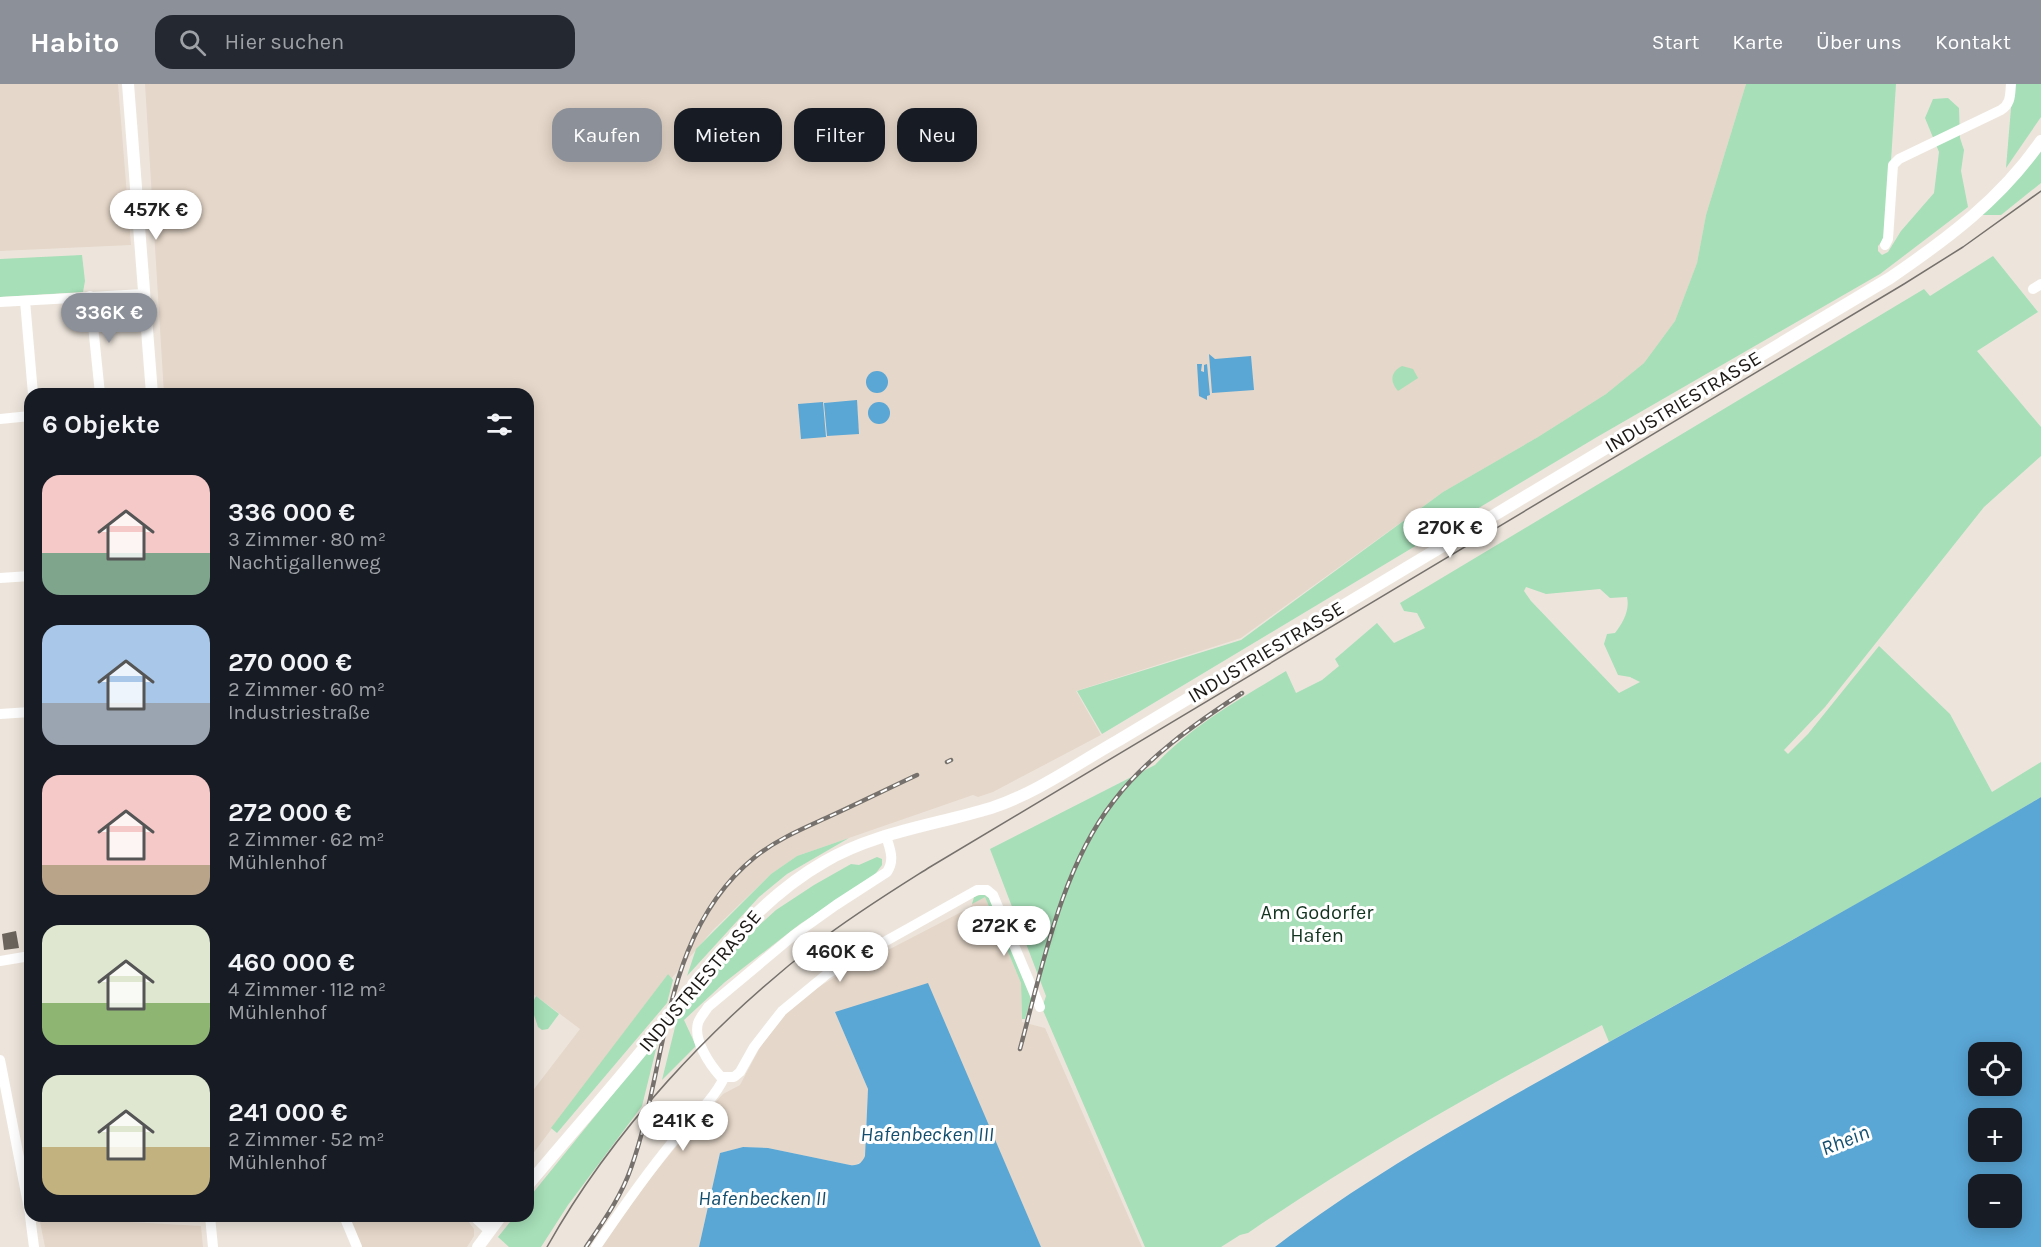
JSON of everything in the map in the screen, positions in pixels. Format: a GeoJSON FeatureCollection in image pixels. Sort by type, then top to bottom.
{"type":"FeatureCollection","features":[{"type":"Feature","properties":{"kind":"main road"},"geometry":{"type":"LineString","coordinates":[[128,84],[152,388]]}},
{"type":"Feature","properties":{"kind":"main road","name":"INDUSTRIESTRASSE"},"geometry":{"type":"LineString","coordinates":[[534,1178],[737,934],[763,906],[786,886],[848,849],[886,836],[993,807],[1046,782],[1890,278],[1944,241],[1983,209],[2014,177],[2041,141]]}},
{"type":"Feature","properties":{"kind":"main road"},"geometry":{"type":"LineString","coordinates":[[534,1174],[541,1169]]}},
{"type":"Feature","properties":{"kind":"main road"},"geometry":{"type":"LineString","coordinates":[[481,1222],[490,1230]]}},
{"type":"Feature","properties":{"kind":"main road"},"geometry":{"type":"LineString","coordinates":[[478,1247],[495,1222]]}},
{"type":"Feature","properties":{"kind":"street"},"geometry":{"type":"LineString","coordinates":[[1884,245],[1888,238],[1893,165],[1899,159],[2007,107],[2011,84]]}},
{"type":"Feature","properties":{"kind":"street"},"geometry":{"type":"LineString","coordinates":[[0,302],[144,294]]}},
{"type":"Feature","properties":{"kind":"street"},"geometry":{"type":"LineString","coordinates":[[90,296],[99,388]]}},
{"type":"Feature","properties":{"kind":"street"},"geometry":{"type":"LineString","coordinates":[[25,301],[32,388]]}},
{"type":"Feature","properties":{"kind":"street"},"geometry":{"type":"LineString","coordinates":[[0,419],[24,417]]}},
{"type":"Feature","properties":{"kind":"street"},"geometry":{"type":"LineString","coordinates":[[0,578],[24,576]]}},
{"type":"Feature","properties":{"kind":"street"},"geometry":{"type":"LineString","coordinates":[[0,714],[24,712]]}},
{"type":"Feature","properties":{"kind":"street"},"geometry":{"type":"LineString","coordinates":[[724,1078],[712,1065],[697,1036],[698,1022],[708,1007],[794,935],[887,872],[892,865],[892,858],[886,836]]}},
{"type":"Feature","properties":{"kind":"street"},"geometry":{"type":"LineString","coordinates":[[724,1078],[734,1077],[740,1072],[754,1047],[782,1011],[809,987],[827,974],[977,890],[987,890],[993,895],[1040,1007]]}},
{"type":"Feature","properties":{"kind":"street"},"geometry":{"type":"LineString","coordinates":[[0,961],[24,957]]}},
{"type":"Feature","properties":{"kind":"street"},"geometry":{"type":"LineString","coordinates":[[0,1060],[24,1184]]}},
{"type":"Feature","properties":{"kind":"street"},"geometry":{"type":"LineString","coordinates":[[596,1247],[664,1153],[716,1094],[724,1078]]}},
{"type":"Feature","properties":{"kind":"street"},"geometry":{"type":"LineString","coordinates":[[31,1222],[34,1247]]}},
{"type":"Feature","properties":{"kind":"street"},"geometry":{"type":"LineString","coordinates":[[211,1222],[213,1247]]}},
{"type":"Feature","properties":{"kind":"street"},"geometry":{"type":"LineString","coordinates":[[347,1222],[357,1247]]}},
{"type":"Feature","properties":{"kind":"shaded area"},"geometry":{"type":"Polygon","coordinates":[[[0,84],[118,84],[131,245],[0,251],[0,84]]]}},
{"type":"Feature","properties":{"kind":"shaded area"},"geometry":{"type":"Polygon","coordinates":[[[145,84],[1746,84],[1706,215],[1697,263],[1675,321],[1644,363],[1606,394],[1538,437],[1443,492],[1241,638],[1076,691],[1101,735],[993,792],[978,797],[973,795],[797,856],[771,874],[713,930],[671,979],[668,974],[534,1152],[534,1089],[580,1029],[534,994],[534,388],[164,388],[145,84]]]}},
{"type":"Feature","properties":{"kind":"shaded area"},"geometry":{"type":"Polygon","coordinates":[[[985,897],[1021,983],[1022,1022],[1045,1028],[1142,1247],[1041,1247],[984,1115],[835,1012],[868,1089],[863,1161],[850,1165],[768,1148],[743,1147],[720,1153],[699,1247],[600,1247],[643,1187],[689,1131],[723,1094],[740,1085],[767,1034],[785,1014],[811,992],[830,980],[971,907],[973,902],[985,897]]]}},
{"type":"Feature","properties":{"kind":"shaded area"},"geometry":{"type":"Polygon","coordinates":[[[40,1222],[129,1222],[201,1226],[203,1247],[45,1247],[40,1222]]]}},
{"type":"Feature","properties":{"kind":"shaded area"},"geometry":{"type":"Polygon","coordinates":[[[351,1222],[469,1222],[474,1229],[474,1236],[467,1247],[360,1247],[351,1222]]]}},
{"type":"Feature","properties":{"kind":"green space"},"geometry":{"type":"Polygon","coordinates":[[[1746,84],[1896,84],[1886,237],[1878,246],[1878,251],[1882,255],[1888,252],[1901,231],[1934,193],[1939,152],[1925,118],[1933,99],[1948,98],[1959,108],[1960,138],[1964,150],[1961,171],[1968,207],[1880,274],[1597,437],[1102,734],[1077,691],[1241,640],[1443,492],[1538,437],[1606,394],[1644,363],[1675,321],[1697,263],[1706,215],[1746,84]]]}},
{"type":"Feature","properties":{"kind":"green space"},"geometry":{"type":"Polygon","coordinates":[[[2013,84],[2041,84],[2041,117],[2006,168],[2013,84]]]}},
{"type":"Feature","properties":{"kind":"green space"},"geometry":{"type":"Polygon","coordinates":[[[2041,149],[2041,183],[2001,215],[1982,215],[2041,149]]]}},
{"type":"Feature","properties":{"kind":"green space"},"geometry":{"type":"Polygon","coordinates":[[[82,255],[85,281],[83,292],[0,297],[0,259],[82,255]]]}},
{"type":"Feature","properties":{"kind":"green space","name":"Am Godorfer Hafen"},"geometry":{"type":"Polygon","coordinates":[[[1993,256],[2038,312],[1977,351],[2041,427],[2041,456],[1984,507],[1825,707],[1784,750],[1788,754],[1808,734],[1879,646],[1950,714],[1992,792],[2041,762],[2041,797],[1932,862],[1609,1042],[1602,1025],[1511,1074],[1377,1150],[1248,1233],[1240,1235],[1221,1247],[1145,1247],[1042,1008],[1046,996],[990,849],[1155,765],[1201,725],[1286,671],[1296,693],[1322,680],[1339,666],[1335,659],[1377,623],[1394,643],[1425,628],[1417,613],[1404,611],[1400,603],[1924,289],[1930,296],[1993,256]],[[1526,587],[1524,591],[1619,693],[1640,682],[1618,675],[1604,644],[1607,634],[1615,633],[1623,621],[1628,607],[1627,597],[1610,598],[1600,589],[1546,594],[1526,587]]]}},
{"type":"Feature","properties":{"kind":"green space"},"geometry":{"type":"Polygon","coordinates":[[[1402,366],[1413,369],[1418,378],[1398,391],[1392,377],[1395,371],[1402,366]]]}},
{"type":"Feature","properties":{"kind":"green space"},"geometry":{"type":"Polygon","coordinates":[[[849,838],[787,874],[759,897],[687,976],[696,949],[771,874],[797,856],[849,838]]]}},
{"type":"Feature","properties":{"kind":"green space"},"geometry":{"type":"Polygon","coordinates":[[[877,857],[882,859],[882,865],[873,877],[800,924],[725,982],[684,1020],[696,1046],[662,1080],[679,1011],[745,938],[776,910],[814,885],[851,864],[859,865],[877,857]]]}},
{"type":"Feature","properties":{"kind":"green space"},"geometry":{"type":"Polygon","coordinates":[[[983,894],[989,898],[1032,997],[1025,1019],[1022,1019],[1021,983],[985,897],[972,904],[974,897],[983,894]]]}},
{"type":"Feature","properties":{"kind":"green space"},"geometry":{"type":"Polygon","coordinates":[[[668,974],[673,980],[667,1003],[557,1133],[551,1128],[668,974]]]}},
{"type":"Feature","properties":{"kind":"green space"},"geometry":{"type":"Polygon","coordinates":[[[536,996],[559,1014],[548,1029],[542,1030],[538,1027],[534,1015],[536,996]]]}},
{"type":"Feature","properties":{"kind":"green space"},"geometry":{"type":"Polygon","coordinates":[[[659,1037],[642,1106],[568,1205],[541,1247],[509,1247],[498,1237],[510,1222],[534,1222],[534,1192],[659,1037]]]}},
{"type":"Feature","properties":{"kind":"water"},"geometry":{"type":"Polygon","coordinates":[[[1209,354],[1215,359],[1251,356],[1254,390],[1212,393],[1209,354]]]}},
{"type":"Feature","properties":{"kind":"water"},"geometry":{"type":"Polygon","coordinates":[[[1197,364],[1202,364],[1201,371],[1204,372],[1204,365],[1207,364],[1210,395],[1207,396],[1207,400],[1199,396],[1197,364]]]}},
{"type":"Feature","properties":{"kind":"water"},"geometry":{"type":"Polygon","coordinates":[[[877,371],[885,374],[888,382],[885,390],[877,393],[869,390],[866,382],[869,374],[877,371]]]}},
{"type":"Feature","properties":{"kind":"water"},"geometry":{"type":"Polygon","coordinates":[[[857,400],[859,434],[827,436],[824,403],[857,400]]]}},
{"type":"Feature","properties":{"kind":"water"},"geometry":{"type":"Polygon","coordinates":[[[823,402],[826,437],[801,439],[798,404],[823,402]]]}},
{"type":"Feature","properties":{"kind":"water"},"geometry":{"type":"Polygon","coordinates":[[[879,402],[887,405],[890,413],[887,421],[879,424],[871,421],[868,413],[871,405],[879,402]]]}},
{"type":"Feature","properties":{"kind":"water","name":"Rhein"},"geometry":{"type":"Polygon","coordinates":[[[2041,797],[2041,1247],[1275,1247],[1356,1190],[1440,1138],[2041,797]]]}},
{"type":"Feature","properties":{"kind":"water"},"geometry":{"type":"Polygon","coordinates":[[[928,983],[1041,1247],[699,1247],[720,1153],[743,1147],[768,1148],[850,1165],[863,1160],[868,1089],[835,1012],[928,983]]]}},
{"type":"Feature","properties":{"kind":"building"},"geometry":{"type":"Polygon","coordinates":[[[16,931],[19,948],[4,950],[2,934],[16,931]]]}},
{"type":"Feature","properties":{"kind":"tram line"},"geometry":{"type":"LineString","coordinates":[[547,1247],[602,1162],[667,1082],[740,1008],[844,923],[930,867],[1904,284],[1963,247],[2041,191]]}},
{"type":"Feature","properties":{"kind":"railway"},"geometry":{"type":"LineString","coordinates":[[1020,1049],[1055,920],[1080,857],[1095,829],[1126,786],[1156,756],[1207,716],[1242,693]]}},
{"type":"Feature","properties":{"kind":"railway"},"geometry":{"type":"LineString","coordinates":[[947,762],[951,760]]}},
{"type":"Feature","properties":{"kind":"railway"},"geometry":{"type":"LineString","coordinates":[[586,1247],[627,1179],[643,1127],[672,1002],[684,961],[701,923],[724,888],[755,857],[780,840],[917,775]]}},
{"type":"Feature","properties":{"kind":"water label","name":"Hafenbecken III"},"geometry":{"type":"Point","coordinates":[927,1134]}},
{"type":"Feature","properties":{"kind":"water label","name":"Hafenbecken II"},"geometry":{"type":"Point","coordinates":[762,1198]}}]}
